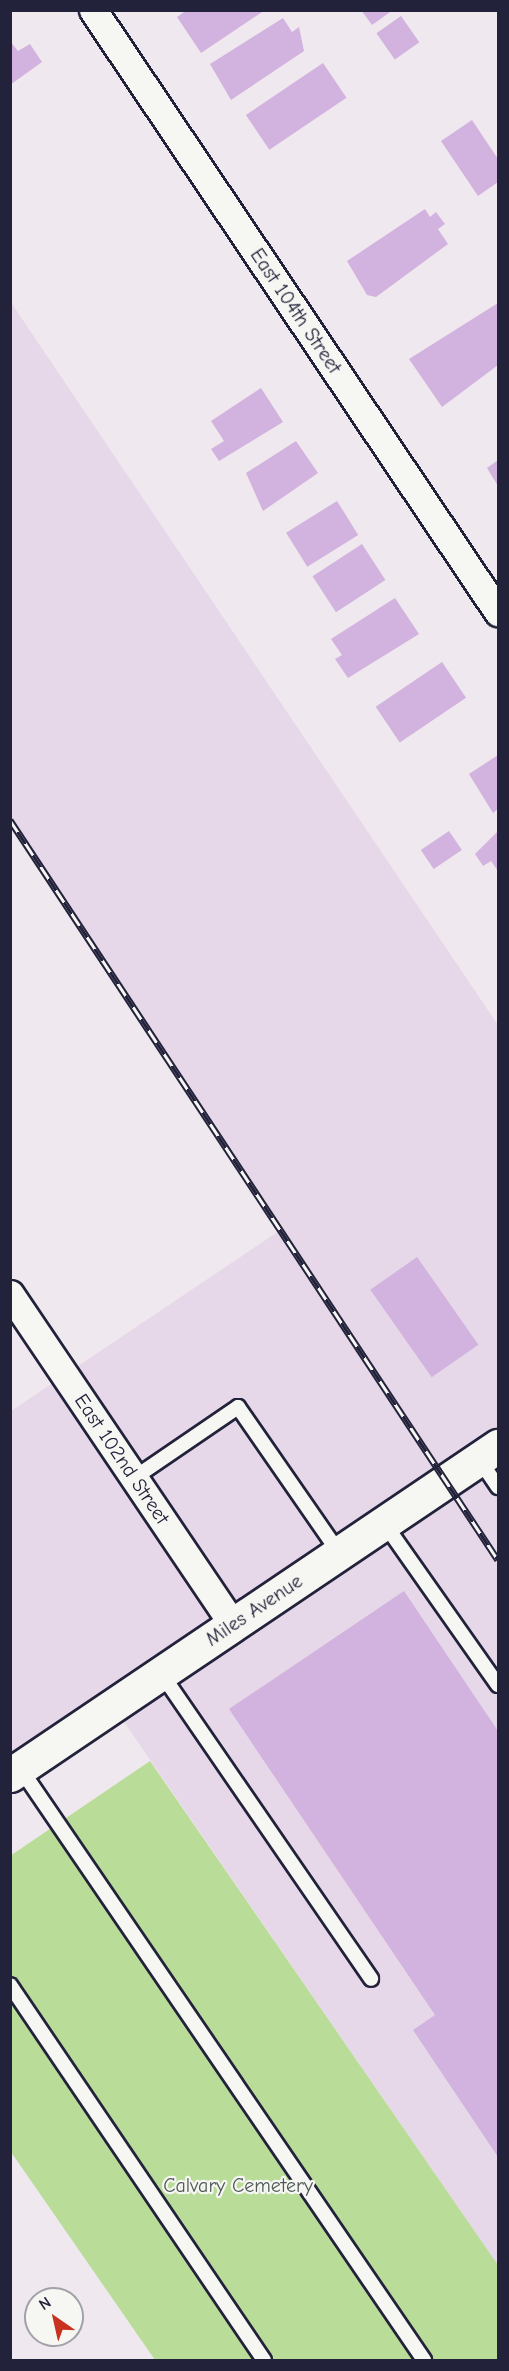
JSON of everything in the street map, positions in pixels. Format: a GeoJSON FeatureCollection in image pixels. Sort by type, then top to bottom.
{"type":"FeatureCollection","features":[{"type":"Feature","properties":{"kind":"main road","name":"Miles Avenue"},"geometry":{"type":"LineString","coordinates":[[15,1771],[489,1452]]}},
{"type":"Feature","properties":{"kind":"street","name":"East 104th Street"},"geometry":{"type":"LineString","coordinates":[[93,10],[498,612]]}},
{"type":"Feature","properties":{"kind":"street","name":"East 102nd Street"},"geometry":{"type":"LineString","coordinates":[[10,1294],[233,1625]]}},
{"type":"Feature","properties":{"kind":"lane"},"geometry":{"type":"LineString","coordinates":[[134,1478],[238,1407],[339,1553]]}},
{"type":"Feature","properties":{"kind":"lane"},"geometry":{"type":"LineString","coordinates":[[489,1452],[498,1487]]}},
{"type":"Feature","properties":{"kind":"lane"},"geometry":{"type":"LineString","coordinates":[[384,1523],[498,1685]]}},
{"type":"Feature","properties":{"kind":"lane"},"geometry":{"type":"LineString","coordinates":[[161,1673],[370,1979]]}},
{"type":"Feature","properties":{"kind":"lane"},"geometry":{"type":"LineString","coordinates":[[15,1771],[424,2361]]}},
{"type":"Feature","properties":{"kind":"lane"},"geometry":{"type":"LineString","coordinates":[[10,1985],[264,2361]]}},
{"type":"Feature","properties":{"kind":"shaded area"},"geometry":{"type":"Polygon","coordinates":[[[10,301],[498,1025],[498,2265],[113,1706],[11,1775],[11,1411],[279,1231],[11,820],[10,301]]]}},
{"type":"Feature","properties":{"kind":"green space","name":"Calvary Cemetery"},"geometry":{"type":"Polygon","coordinates":[[[150,1761],[498,2265],[498,2360],[155,2360],[11,2152],[10,1856],[150,1761]]]}},
{"type":"Feature","properties":{"kind":"building"},"geometry":{"type":"Polygon","coordinates":[[[187,10],[265,10],[201,53],[177,17],[187,10]]]}},
{"type":"Feature","properties":{"kind":"building"},"geometry":{"type":"Polygon","coordinates":[[[361,10],[393,10],[372,25],[361,10]]]}},
{"type":"Feature","properties":{"kind":"building"},"geometry":{"type":"Polygon","coordinates":[[[401,16],[419,42],[395,59],[376,33],[401,16]]]}},
{"type":"Feature","properties":{"kind":"building"},"geometry":{"type":"Polygon","coordinates":[[[283,18],[292,32],[299,27],[304,51],[231,100],[210,64],[283,18]]]}},
{"type":"Feature","properties":{"kind":"building"},"geometry":{"type":"Polygon","coordinates":[[[10,41],[18,51],[30,44],[42,62],[10,85],[10,41]]]}},
{"type":"Feature","properties":{"kind":"building"},"geometry":{"type":"Polygon","coordinates":[[[323,63],[346,98],[269,150],[246,115],[323,63]]]}},
{"type":"Feature","properties":{"kind":"building"},"geometry":{"type":"Polygon","coordinates":[[[472,120],[498,159],[498,182],[478,196],[441,141],[472,120]]]}},
{"type":"Feature","properties":{"kind":"building"},"geometry":{"type":"Polygon","coordinates":[[[425,209],[430,217],[436,212],[445,224],[438,229],[448,244],[376,297],[367,295],[347,261],[425,209]]]}},
{"type":"Feature","properties":{"kind":"building"},"geometry":{"type":"Polygon","coordinates":[[[498,303],[498,365],[442,407],[409,359],[498,303]]]}},
{"type":"Feature","properties":{"kind":"building"},"geometry":{"type":"Polygon","coordinates":[[[261,388],[283,422],[219,461],[211,449],[224,441],[211,421],[261,388]]]}},
{"type":"Feature","properties":{"kind":"building"},"geometry":{"type":"Polygon","coordinates":[[[296,441],[318,473],[263,511],[246,473],[296,441]]]}},
{"type":"Feature","properties":{"kind":"building"},"geometry":{"type":"Polygon","coordinates":[[[498,460],[498,486],[487,468],[498,460]]]}},
{"type":"Feature","properties":{"kind":"building"},"geometry":{"type":"Polygon","coordinates":[[[337,501],[358,535],[307,567],[286,533],[337,501]]]}},
{"type":"Feature","properties":{"kind":"building"},"geometry":{"type":"Polygon","coordinates":[[[362,544],[385,580],[336,612],[313,576],[362,544]]]}},
{"type":"Feature","properties":{"kind":"building"},"geometry":{"type":"Polygon","coordinates":[[[395,598],[419,634],[348,678],[335,659],[342,655],[331,639],[395,598]]]}},
{"type":"Feature","properties":{"kind":"building"},"geometry":{"type":"Polygon","coordinates":[[[442,662],[466,698],[400,742],[376,707],[442,662]]]}},
{"type":"Feature","properties":{"kind":"building"},"geometry":{"type":"Polygon","coordinates":[[[498,755],[498,809],[493,813],[469,774],[498,755]]]}},
{"type":"Feature","properties":{"kind":"building"},"geometry":{"type":"Polygon","coordinates":[[[449,831],[462,850],[434,869],[421,850],[449,831]]]}},
{"type":"Feature","properties":{"kind":"building"},"geometry":{"type":"Polygon","coordinates":[[[498,831],[498,871],[491,861],[483,866],[475,854],[498,831]]]}},
{"type":"Feature","properties":{"kind":"building"},"geometry":{"type":"Polygon","coordinates":[[[417,1257],[478,1345],[432,1377],[370,1290],[417,1257]]]}},
{"type":"Feature","properties":{"kind":"building"},"geometry":{"type":"Polygon","coordinates":[[[404,1591],[498,1731],[498,2157],[413,2030],[435,2015],[229,1709],[404,1591]]]}},
{"type":"Feature","properties":{"kind":"railway"},"geometry":{"type":"LineString","coordinates":[[10,820],[498,1560]]}}]}
